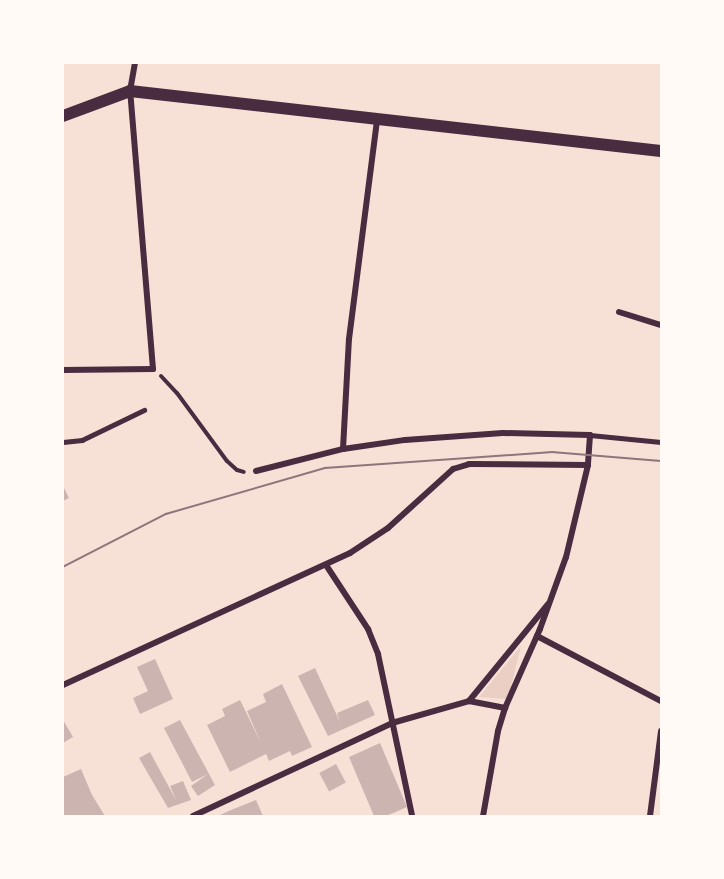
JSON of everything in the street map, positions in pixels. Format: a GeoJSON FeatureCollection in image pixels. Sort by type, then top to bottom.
{"type":"FeatureCollection","features":[{"type":"Feature","properties":{"kind":"main road"},"geometry":{"type":"LineString","coordinates":[[63,116],[130,91],[661,151]]}},
{"type":"Feature","properties":{"kind":"street"},"geometry":{"type":"LineString","coordinates":[[63,370],[153,369],[130,91],[135,63]]}},
{"type":"Feature","properties":{"kind":"street"},"geometry":{"type":"LineString","coordinates":[[343,449],[349,339],[376,120]]}},
{"type":"Feature","properties":{"kind":"street"},"geometry":{"type":"LineString","coordinates":[[620,312],[661,325]]}},
{"type":"Feature","properties":{"kind":"street"},"geometry":{"type":"LineString","coordinates":[[256,471],[343,449],[405,440],[503,434],[590,435],[588,465],[567,557],[537,636],[505,708],[498,731],[483,816]]}},
{"type":"Feature","properties":{"kind":"street"},"geometry":{"type":"LineString","coordinates":[[63,685],[369,542],[453,469],[469,464],[588,465]]}},
{"type":"Feature","properties":{"kind":"street"},"geometry":{"type":"LineString","coordinates":[[326,564],[368,629],[378,654],[412,816]]}},
{"type":"Feature","properties":{"kind":"street"},"geometry":{"type":"LineString","coordinates":[[469,701],[552,599]]}},
{"type":"Feature","properties":{"kind":"street"},"geometry":{"type":"LineString","coordinates":[[537,636],[661,702]]}},
{"type":"Feature","properties":{"kind":"street"},"geometry":{"type":"LineString","coordinates":[[193,816],[392,723],[469,701],[505,708]]}},
{"type":"Feature","properties":{"kind":"street"},"geometry":{"type":"LineString","coordinates":[[650,816],[661,730]]}},
{"type":"Feature","properties":{"kind":"lane"},"geometry":{"type":"LineString","coordinates":[[63,442],[82,440],[144,410]]}},
{"type":"Feature","properties":{"kind":"lane"},"geometry":{"type":"LineString","coordinates":[[590,435],[661,442]]}},
{"type":"Feature","properties":{"kind":"path"},"geometry":{"type":"LineString","coordinates":[[153,369],[177,393],[227,461],[237,470],[246,473],[256,471]]}},
{"type":"Feature","properties":{"kind":"shaded area"},"geometry":{"type":"Polygon","coordinates":[[[521,646],[508,699],[479,697],[521,646]]]}},
{"type":"Feature","properties":{"kind":"building"},"geometry":{"type":"Polygon","coordinates":[[[63,486],[69,498],[63,501],[63,486]]]}},
{"type":"Feature","properties":{"kind":"building"},"geometry":{"type":"Polygon","coordinates":[[[155,659],[173,699],[140,714],[133,698],[148,691],[137,667],[155,659]]]}},
{"type":"Feature","properties":{"kind":"building"},"geometry":{"type":"Polygon","coordinates":[[[315,668],[340,722],[337,713],[368,700],[375,715],[328,736],[298,676],[315,668]]]}},
{"type":"Feature","properties":{"kind":"building"},"geometry":{"type":"Polygon","coordinates":[[[282,684],[312,747],[292,756],[290,751],[269,761],[266,754],[230,772],[207,725],[225,716],[222,709],[240,700],[261,743],[247,711],[266,702],[263,694],[282,684]]]}},
{"type":"Feature","properties":{"kind":"building"},"geometry":{"type":"Polygon","coordinates":[[[63,720],[73,737],[63,743],[63,720]]]}},
{"type":"Feature","properties":{"kind":"building"},"geometry":{"type":"Polygon","coordinates":[[[180,720],[215,785],[198,796],[191,786],[208,774],[192,782],[164,728],[180,720]]]}},
{"type":"Feature","properties":{"kind":"building"},"geometry":{"type":"Polygon","coordinates":[[[380,743],[407,807],[386,816],[374,816],[349,757],[380,743]]]}},
{"type":"Feature","properties":{"kind":"building"},"geometry":{"type":"Polygon","coordinates":[[[150,752],[176,800],[170,786],[183,781],[191,800],[168,808],[139,758],[150,752]]]}},
{"type":"Feature","properties":{"kind":"building"},"geometry":{"type":"Polygon","coordinates":[[[336,764],[346,783],[329,791],[319,773],[336,764]]]}},
{"type":"Feature","properties":{"kind":"building"},"geometry":{"type":"Polygon","coordinates":[[[81,769],[92,795],[105,816],[63,816],[63,777],[81,769]]]}},
{"type":"Feature","properties":{"kind":"building"},"geometry":{"type":"Polygon","coordinates":[[[256,800],[263,816],[218,816],[231,810],[256,800]]]}},
{"type":"Feature","properties":{"kind":"tram line"},"geometry":{"type":"LineString","coordinates":[[63,567],[166,514],[325,468],[552,452],[661,461]]}}]}
